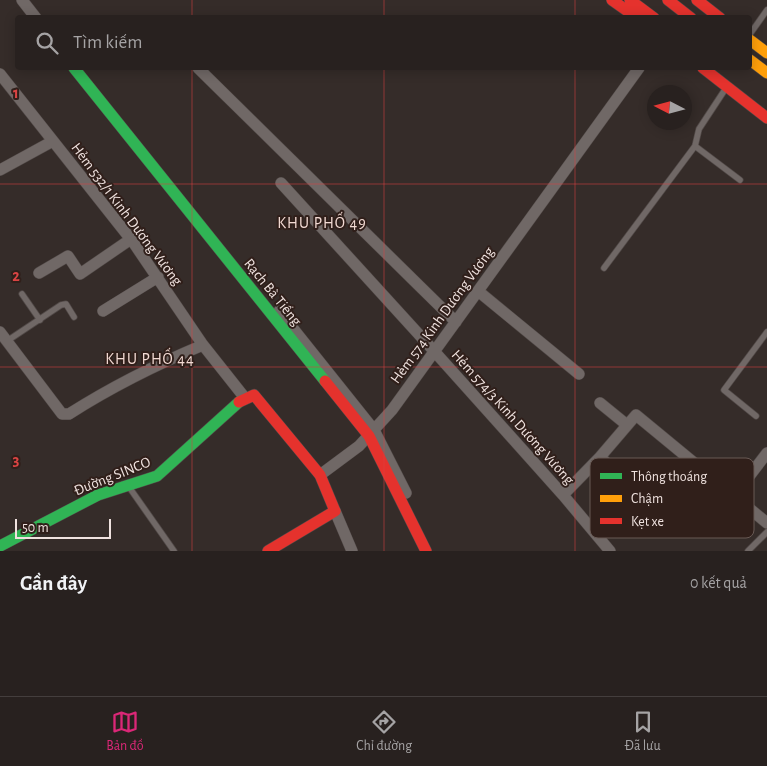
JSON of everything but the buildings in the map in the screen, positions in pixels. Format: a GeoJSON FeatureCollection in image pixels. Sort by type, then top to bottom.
{"type":"FeatureCollection","features":[{"type":"Feature","properties":{"kind":"street"},"geometry":{"type":"LineString","coordinates":[[22,0],[34,15]]}},
{"type":"Feature","properties":{"kind":"street"},"geometry":{"type":"LineString","coordinates":[[32,0],[43,15]]}},
{"type":"Feature","properties":{"kind":"street"},"geometry":{"type":"LineString","coordinates":[[612,0],[632,15]]}},
{"type":"Feature","properties":{"kind":"street"},"geometry":{"type":"LineString","coordinates":[[630,0],[650,15]]}},
{"type":"Feature","properties":{"kind":"street"},"geometry":{"type":"LineString","coordinates":[[668,0],[687,15]]}},
{"type":"Feature","properties":{"kind":"street"},"geometry":{"type":"LineString","coordinates":[[697,0],[716,15]]}},
{"type":"Feature","properties":{"kind":"street"},"geometry":{"type":"LineString","coordinates":[[752,42],[767,53]]}},
{"type":"Feature","properties":{"kind":"street"},"geometry":{"type":"LineString","coordinates":[[752,62],[767,73]]}},
{"type":"Feature","properties":{"kind":"street","name":"Rạch Bà Tiếng"},"geometry":{"type":"LineString","coordinates":[[76,70],[372,433],[426,551]]}},
{"type":"Feature","properties":{"kind":"street","name":"Rạch Bà Tiếng"},"geometry":{"type":"LineString","coordinates":[[86,70],[372,433],[434,551]]}},
{"type":"Feature","properties":{"kind":"street"},"geometry":{"type":"LineString","coordinates":[[200,70],[456,322]]}},
{"type":"Feature","properties":{"kind":"street","name":"Hẻm 574 Kinh Dương Vương"},"geometry":{"type":"LineString","coordinates":[[320,475],[348,455],[372,433],[392,410],[638,70]]}},
{"type":"Feature","properties":{"kind":"street"},"geometry":{"type":"LineString","coordinates":[[706,70],[767,118]]}},
{"type":"Feature","properties":{"kind":"street"},"geometry":{"type":"LineString","coordinates":[[723,70],[767,104]]}},
{"type":"Feature","properties":{"kind":"street","name":"Hẻm 532/1 Kinh Dương Vương"},"geometry":{"type":"LineString","coordinates":[[0,74],[131,239],[203,345],[245,398]]}},
{"type":"Feature","properties":{"kind":"street"},"geometry":{"type":"LineString","coordinates":[[0,170],[53,141]]}},
{"type":"Feature","properties":{"kind":"street","name":"Hẻm 574/3 Kinh Dương Vương"},"geometry":{"type":"LineString","coordinates":[[281,183],[563,495],[590,528]]}},
{"type":"Feature","properties":{"kind":"street"},"geometry":{"type":"LineString","coordinates":[[39,273],[68,256],[80,274],[131,239]]}},
{"type":"Feature","properties":{"kind":"street"},"geometry":{"type":"LineString","coordinates":[[102,311],[158,277]]}},
{"type":"Feature","properties":{"kind":"street"},"geometry":{"type":"LineString","coordinates":[[478,291],[579,374]]}},
{"type":"Feature","properties":{"kind":"street"},"geometry":{"type":"LineString","coordinates":[[4,337],[62,414],[69,414],[110,388],[160,363],[203,345]]}},
{"type":"Feature","properties":{"kind":"street"},"geometry":{"type":"LineString","coordinates":[[245,398],[254,395],[320,475],[352,551]]}},
{"type":"Feature","properties":{"kind":"street","name":"Đường SINCO"},"geometry":{"type":"LineString","coordinates":[[0,546],[98,496],[156,476],[245,398]]}},
{"type":"Feature","properties":{"kind":"street"},"geometry":{"type":"LineString","coordinates":[[600,404],[627,425]]}},
{"type":"Feature","properties":{"kind":"street"},"geometry":{"type":"LineString","coordinates":[[600,457],[636,415],[689,458]]}},
{"type":"Feature","properties":{"kind":"street"},"geometry":{"type":"LineString","coordinates":[[754,470],[767,453]]}},
{"type":"Feature","properties":{"kind":"street"},"geometry":{"type":"LineString","coordinates":[[563,495],[590,467]]}},
{"type":"Feature","properties":{"kind":"street"},"geometry":{"type":"LineString","coordinates":[[268,551],[335,511]]}},
{"type":"Feature","properties":{"kind":"street"},"geometry":{"type":"LineString","coordinates":[[754,512],[767,523]]}},
{"type":"Feature","properties":{"kind":"street","name":"Hẻm 574/3 Kinh Dương Vương"},"geometry":{"type":"LineString","coordinates":[[598,538],[608,550]]}},
{"type":"Feature","properties":{"kind":"lane"},"geometry":{"type":"LineString","coordinates":[[752,31],[767,10]]}},
{"type":"Feature","properties":{"kind":"lane"},"geometry":{"type":"LineString","coordinates":[[604,268],[695,146],[699,129],[727,86]]}},
{"type":"Feature","properties":{"kind":"lane"},"geometry":{"type":"LineString","coordinates":[[695,146],[740,180]]}},
{"type":"Feature","properties":{"kind":"lane"},"geometry":{"type":"LineString","coordinates":[[22,294],[40,320]]}},
{"type":"Feature","properties":{"kind":"lane"},"geometry":{"type":"LineString","coordinates":[[4,337],[40,320],[61,305],[66,304],[74,317]]}},
{"type":"Feature","properties":{"kind":"lane"},"geometry":{"type":"LineString","coordinates":[[756,416],[724,390],[767,332]]}},
{"type":"Feature","properties":{"kind":"lane"},"geometry":{"type":"LineString","coordinates":[[128,486],[174,551]]}},
{"type":"Feature","properties":{"kind":"lane"},"geometry":{"type":"LineString","coordinates":[[748,551],[767,532]]}},
{"type":"Feature","properties":{"kind":"traffic: fast"},"geometry":{"type":"LineString","coordinates":[[76,70],[325,381]]}},
{"type":"Feature","properties":{"kind":"traffic: fast"},"geometry":{"type":"LineString","coordinates":[[0,546],[98,495],[157,476],[239,402]]}},
{"type":"Feature","properties":{"kind":"traffic: slow"},"geometry":{"type":"LineString","coordinates":[[752,42],[767,53]]}},
{"type":"Feature","properties":{"kind":"traffic: slow"},"geometry":{"type":"LineString","coordinates":[[752,62],[767,73]]}},
{"type":"Feature","properties":{"kind":"traffic: jam"},"geometry":{"type":"LineString","coordinates":[[612,0],[633,15]]}},
{"type":"Feature","properties":{"kind":"traffic: jam"},"geometry":{"type":"LineString","coordinates":[[630,0],[650,15]]}},
{"type":"Feature","properties":{"kind":"traffic: jam"},"geometry":{"type":"LineString","coordinates":[[668,0],[687,15]]}},
{"type":"Feature","properties":{"kind":"traffic: jam"},"geometry":{"type":"LineString","coordinates":[[697,0],[716,15]]}},
{"type":"Feature","properties":{"kind":"traffic: jam"},"geometry":{"type":"LineString","coordinates":[[706,70],[767,118]]}},
{"type":"Feature","properties":{"kind":"traffic: jam"},"geometry":{"type":"LineString","coordinates":[[325,381],[369,436],[426,551]]}},
{"type":"Feature","properties":{"kind":"traffic: jam"},"geometry":{"type":"LineString","coordinates":[[239,402],[254,395],[320,475],[335,511],[268,551]]}},
{"type":"Feature","properties":{"kind":"district","name":"KHU PHỐ 49"},"geometry":{"type":"Point","coordinates":[322,222]}},
{"type":"Feature","properties":{"kind":"district","name":"KHU PHỐ 44"},"geometry":{"type":"Point","coordinates":[150,358]}}]}
